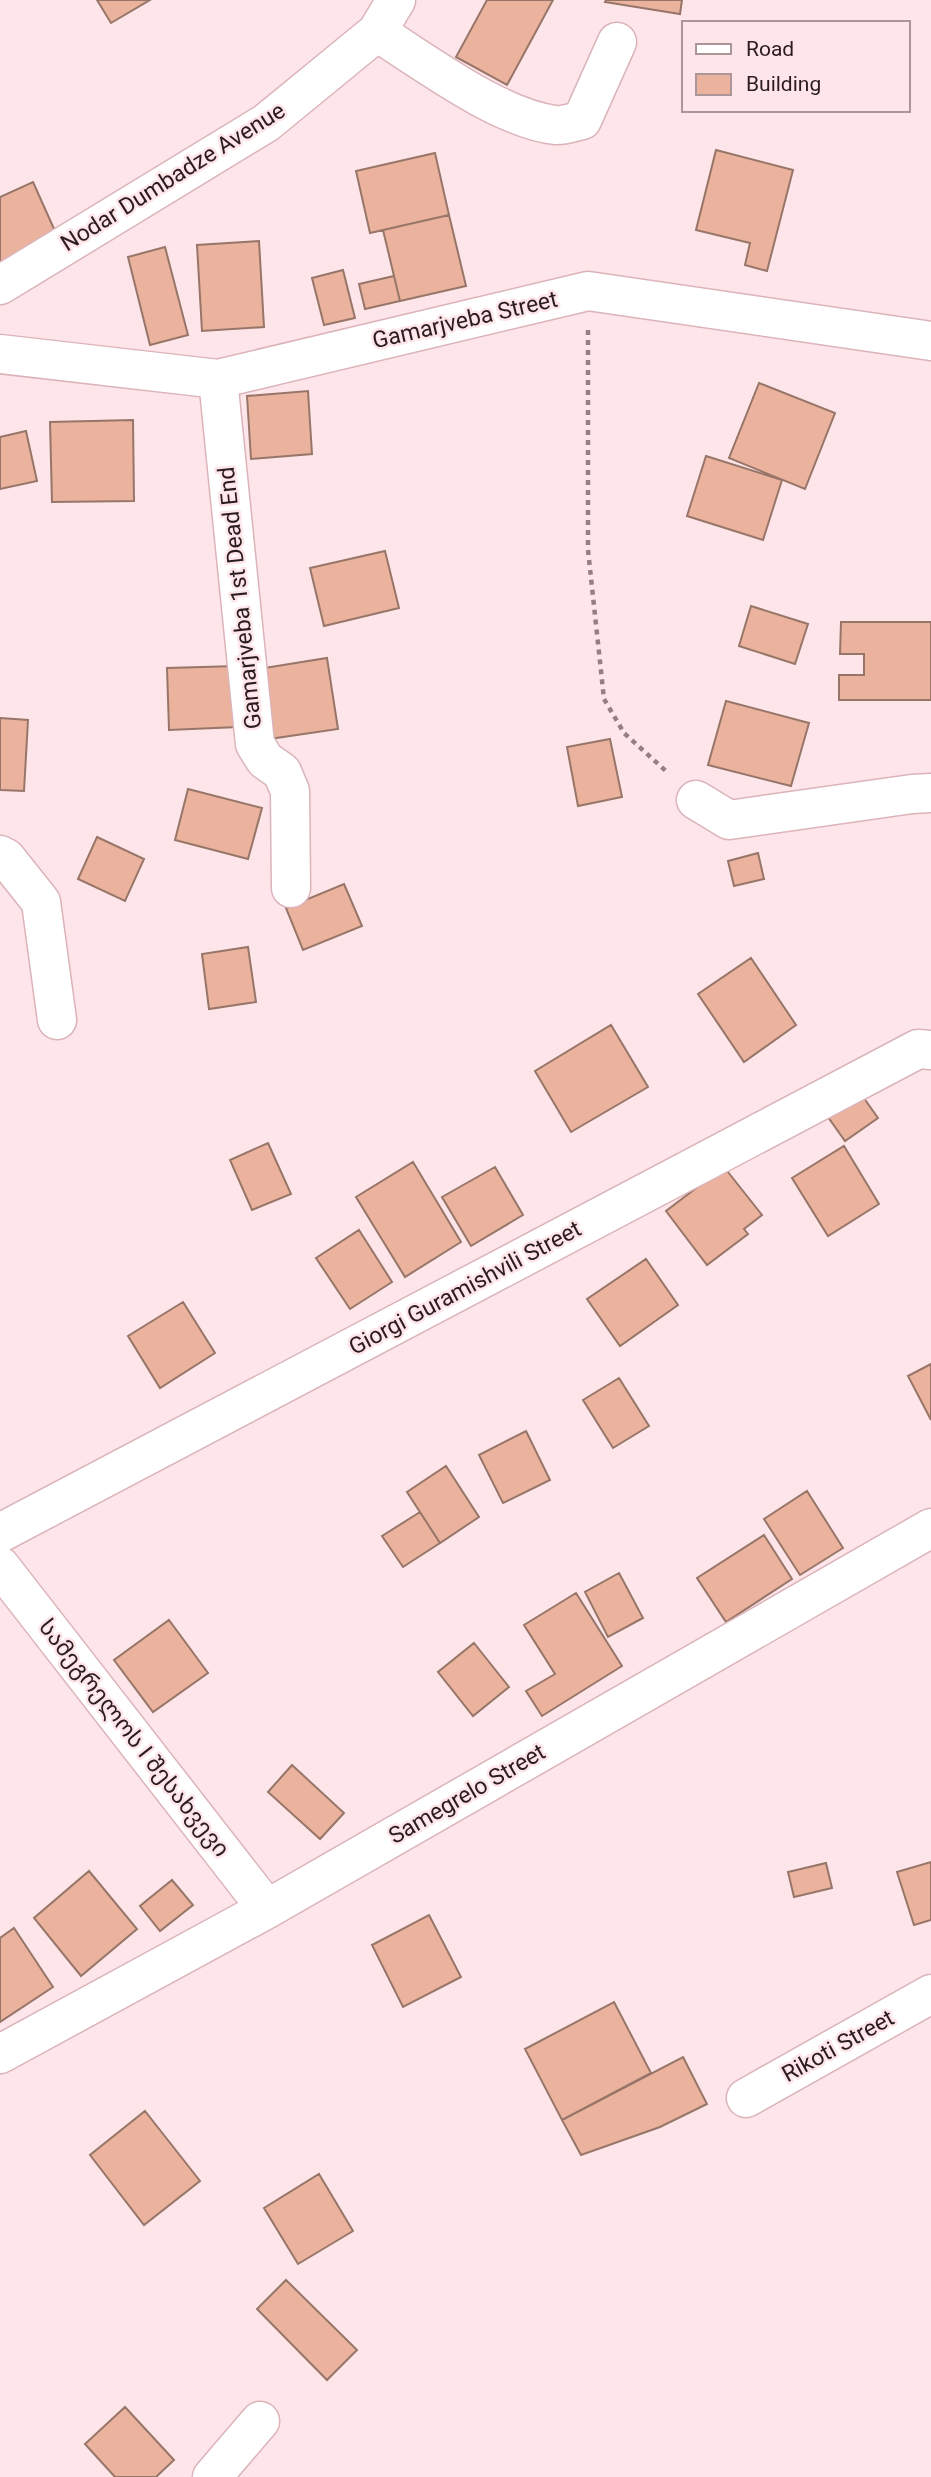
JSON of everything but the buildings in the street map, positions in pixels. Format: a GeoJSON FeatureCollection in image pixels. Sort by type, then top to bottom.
{"type":"FeatureCollection","features":[{"type":"Feature","properties":{"kind":"street"},"geometry":{"type":"LineString","coordinates":[[387,16],[456,82],[516,116],[558,126],[582,120],[617,42]]}},
{"type":"Feature","properties":{"kind":"street","name":"Nodar Dumbadze Avenue"},"geometry":{"type":"LineString","coordinates":[[0,285],[266,123],[387,16]]}},
{"type":"Feature","properties":{"kind":"street","name":"Gamarjveba Street"},"geometry":{"type":"LineString","coordinates":[[0,354],[218,379],[588,291],[931,341]]}},
{"type":"Feature","properties":{"kind":"street","name":"Gamarjveba 1st Dead End"},"geometry":{"type":"LineString","coordinates":[[218,379],[255,744],[265,760],[282,772],[290,791],[290,888]]}},
{"type":"Feature","properties":{"kind":"street"},"geometry":{"type":"LineString","coordinates":[[696,800],[729,820],[931,793]]}},
{"type":"Feature","properties":{"kind":"street"},"geometry":{"type":"LineString","coordinates":[[0,855],[41,902],[57,1020]]}},
{"type":"Feature","properties":{"kind":"street","name":"Giorgi Guramishvili Street"},"geometry":{"type":"LineString","coordinates":[[0,1533],[918,1049],[931,1050]]}},
{"type":"Feature","properties":{"kind":"street","name":"Samegrelo Street"},"geometry":{"type":"LineString","coordinates":[[0,2054],[267,1909],[931,1528]]}},
{"type":"Feature","properties":{"kind":"street","name":"სამეგრელოს I შესახვევი"},"geometry":{"type":"LineString","coordinates":[[0,1566],[267,1909]]}},
{"type":"Feature","properties":{"kind":"street","name":"Rikoti Street"},"geometry":{"type":"LineString","coordinates":[[746,2098],[931,1994]]}},
{"type":"Feature","properties":{"kind":"street"},"geometry":{"type":"LineString","coordinates":[[212,2477],[260,2421]]}},
{"type":"Feature","properties":{"kind":"path"},"geometry":{"type":"LineString","coordinates":[[588,291],[588,550],[604,699],[624,733],[696,800]]}}]}
